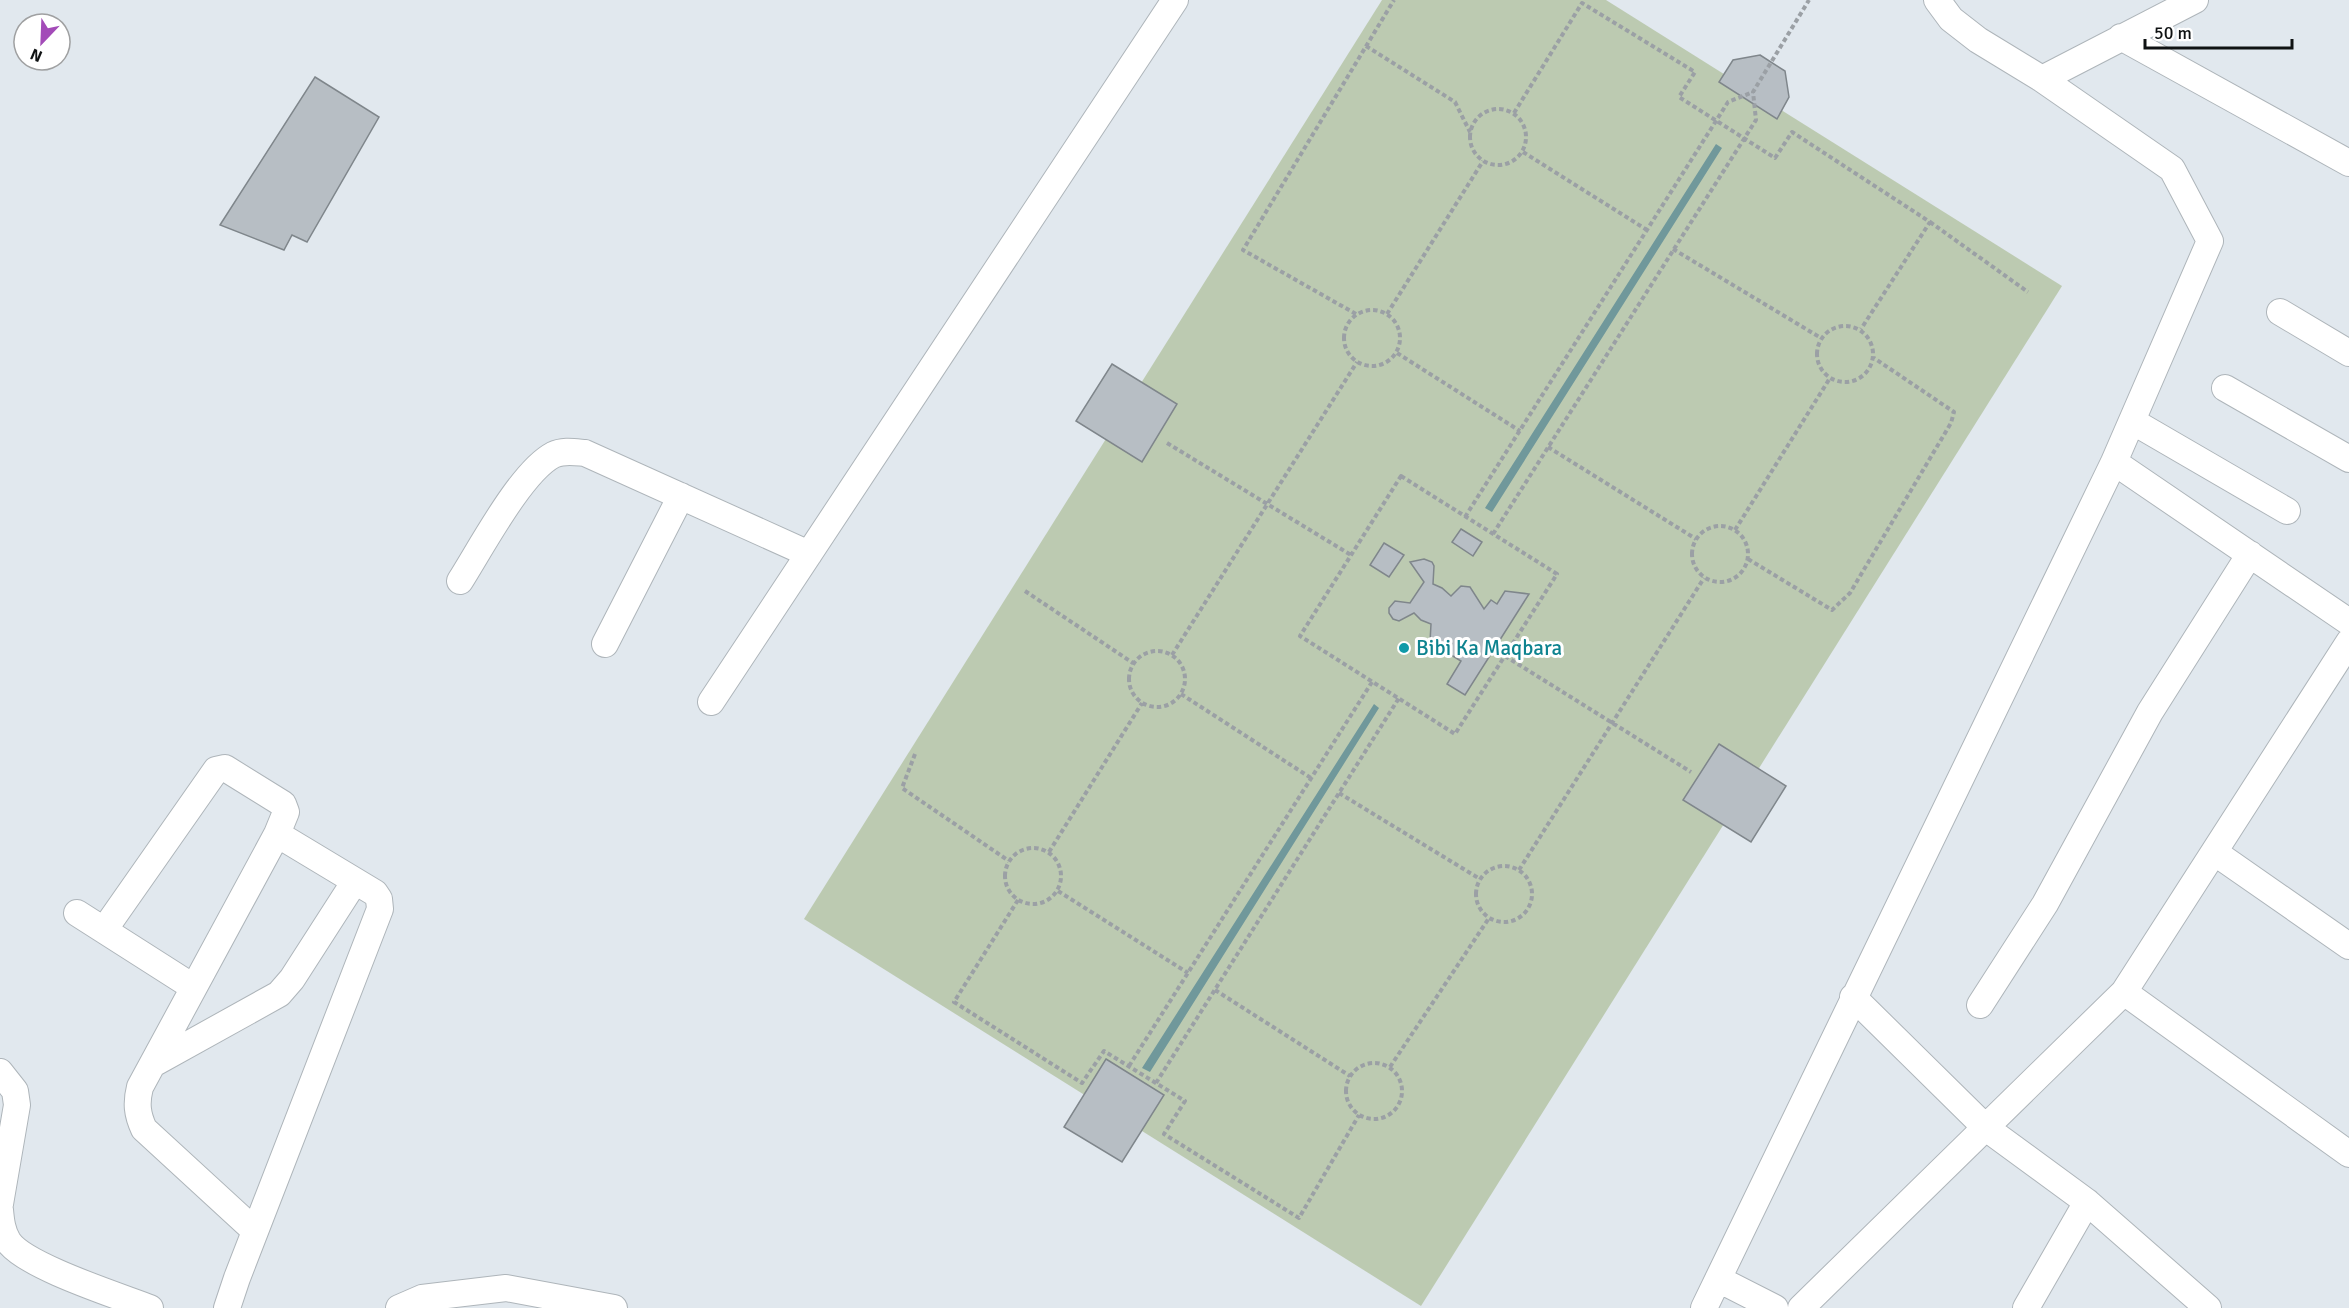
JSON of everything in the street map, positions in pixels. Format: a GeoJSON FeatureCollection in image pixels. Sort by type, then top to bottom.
{"type":"FeatureCollection","features":[{"type":"Feature","properties":{"kind":"street"},"geometry":{"type":"LineString","coordinates":[[711,702],[1175,0]]}},
{"type":"Feature","properties":{"kind":"street"},"geometry":{"type":"LineString","coordinates":[[1704,1308],[2114,462],[2210,241],[2172,169],[2042,79],[1978,40],[1951,20],[1936,0]]}},
{"type":"Feature","properties":{"kind":"street"},"geometry":{"type":"LineString","coordinates":[[2042,79],[2195,0]]}},
{"type":"Feature","properties":{"kind":"street"},"geometry":{"type":"LineString","coordinates":[[2121,37],[2349,163]]}},
{"type":"Feature","properties":{"kind":"street"},"geometry":{"type":"LineString","coordinates":[[2280,312],[2349,353]]}},
{"type":"Feature","properties":{"kind":"street"},"geometry":{"type":"LineString","coordinates":[[2225,388],[2349,459]]}},
{"type":"Feature","properties":{"kind":"street"},"geometry":{"type":"LineString","coordinates":[[2132,421],[2287,511]]}},
{"type":"Feature","properties":{"kind":"street"},"geometry":{"type":"LineString","coordinates":[[460,581],[528,475],[555,454],[570,451],[585,453],[809,554]]}},
{"type":"Feature","properties":{"kind":"street"},"geometry":{"type":"LineString","coordinates":[[2114,462],[2349,622]]}},
{"type":"Feature","properties":{"kind":"street"},"geometry":{"type":"LineString","coordinates":[[604,644],[681,496]]}},
{"type":"Feature","properties":{"kind":"street"},"geometry":{"type":"LineString","coordinates":[[1980,1005],[2045,904],[2150,712],[2250,554]]}},
{"type":"Feature","properties":{"kind":"street"},"geometry":{"type":"LineString","coordinates":[[1801,1308],[2124,992],[2349,642]]}},
{"type":"Feature","properties":{"kind":"street"},"geometry":{"type":"LineString","coordinates":[[104,930],[216,770],[225,768],[280,800],[286,812],[277,834],[140,1087],[137,1099],[138,1114],[144,1129],[255,1231]]}},
{"type":"Feature","properties":{"kind":"street"},"geometry":{"type":"LineString","coordinates":[[227,1308],[378,916],[379,898],[375,893],[277,834]]}},
{"type":"Feature","properties":{"kind":"street"},"geometry":{"type":"LineString","coordinates":[[2214,852],[2349,946]]}},
{"type":"Feature","properties":{"kind":"street"},"geometry":{"type":"LineString","coordinates":[[153,1064],[279,994],[292,979],[355,881]]}},
{"type":"Feature","properties":{"kind":"street"},"geometry":{"type":"LineString","coordinates":[[77,913],[193,987]]}},
{"type":"Feature","properties":{"kind":"street"},"geometry":{"type":"LineString","coordinates":[[2124,992],[2349,1154]]}},
{"type":"Feature","properties":{"kind":"street"},"geometry":{"type":"LineString","coordinates":[[1853,997],[1986,1128],[2087,1202],[2208,1308]]}},
{"type":"Feature","properties":{"kind":"street"},"geometry":{"type":"LineString","coordinates":[[0,1072],[15,1091],[17,1105],[0,1204]]}},
{"type":"Feature","properties":{"kind":"street"},"geometry":{"type":"LineString","coordinates":[[2026,1308],[2087,1202]]}},
{"type":"Feature","properties":{"kind":"street"},"geometry":{"type":"LineString","coordinates":[[0,1210],[2,1228],[8,1242],[33,1263],[150,1308]]}},
{"type":"Feature","properties":{"kind":"street"},"geometry":{"type":"LineString","coordinates":[[1718,1279],[1775,1308]]}},
{"type":"Feature","properties":{"kind":"street"},"geometry":{"type":"LineString","coordinates":[[399,1308],[422,1298],[506,1288],[614,1308]]}},
{"type":"Feature","properties":{"kind":"path"},"geometry":{"type":"LineString","coordinates":[[1356,314],[1243,250],[1394,0]]}},
{"type":"Feature","properties":{"kind":"path"},"geometry":{"type":"LineString","coordinates":[[1577,0],[1695,72],[1679,97],[1715,122],[1775,158],[1792,132],[1930,222],[2028,292]]}},
{"type":"Feature","properties":{"kind":"path"},"geometry":{"type":"LineString","coordinates":[[1465,517],[1728,102],[1753,92],[1809,0]]}},
{"type":"Feature","properties":{"kind":"path"},"geometry":{"type":"LineString","coordinates":[[1514,113],[1582,3]]}},
{"type":"Feature","properties":{"kind":"path"},"geometry":{"type":"LineString","coordinates":[[1366,46],[1455,102],[1470,132],[1475,153],[1483,161],[1494,165],[1515,160],[1523,152],[1527,142],[1522,120],[1503,108],[1482,113],[1474,122],[1470,132]]}},
{"type":"Feature","properties":{"kind":"path"},"geometry":{"type":"LineString","coordinates":[[1492,534],[1756,120],[1753,92]]}},
{"type":"Feature","properties":{"kind":"path"},"geometry":{"type":"LineString","coordinates":[[1523,152],[1647,230]]}},
{"type":"Feature","properties":{"kind":"path"},"geometry":{"type":"LineString","coordinates":[[1387,314],[1483,161]]}},
{"type":"Feature","properties":{"kind":"path"},"geometry":{"type":"LineString","coordinates":[[1861,329],[1930,222]]}},
{"type":"Feature","properties":{"kind":"path"},"geometry":{"type":"LineString","coordinates":[[1673,249],[1821,338]]}},
{"type":"Feature","properties":{"kind":"path"},"geometry":{"type":"LineString","coordinates":[[1366,310],[1377,310],[1387,314],[1396,321],[1400,332],[1401,343],[1397,353],[1389,361],[1379,366],[1368,366],[1357,362],[1349,354],[1344,344],[1344,333],[1348,322],[1356,314],[1366,310]]}},
{"type":"Feature","properties":{"kind":"path"},"geometry":{"type":"LineString","coordinates":[[1850,325],[1861,329],[1869,337],[1873,347],[1874,358],[1870,369],[1862,377],[1852,381],[1841,382],[1830,378],[1822,370],[1818,360],[1817,348],[1821,338],[1829,330],[1839,326],[1850,325]]}},
{"type":"Feature","properties":{"kind":"path"},"geometry":{"type":"LineString","coordinates":[[1397,353],[1520,431]]}},
{"type":"Feature","properties":{"kind":"path"},"geometry":{"type":"LineString","coordinates":[[1748,559],[1832,610],[1850,593],[1951,423],[1954,412],[1874,358]]}},
{"type":"Feature","properties":{"kind":"path"},"geometry":{"type":"LineString","coordinates":[[1172,655],[1357,362]]}},
{"type":"Feature","properties":{"kind":"path"},"geometry":{"type":"LineString","coordinates":[[1735,530],[1830,378]]}},
{"type":"Feature","properties":{"kind":"path"},"geometry":{"type":"LineString","coordinates":[[1167,443],[1352,555]]}},
{"type":"Feature","properties":{"kind":"path"},"geometry":{"type":"LineString","coordinates":[[1548,447],[1695,539]]}},
{"type":"Feature","properties":{"kind":"path"},"geometry":{"type":"LineString","coordinates":[[1401,476],[1492,534],[1557,574],[1455,734],[1300,636],[1401,476]]}},
{"type":"Feature","properties":{"kind":"path"},"geometry":{"type":"LineString","coordinates":[[1713,526],[1724,526],[1735,530],[1743,537],[1748,548],[1748,559],[1744,569],[1736,577],[1726,582],[1715,582],[1704,578],[1696,570],[1692,560],[1692,549],[1695,539],[1703,530],[1713,526]]}},
{"type":"Feature","properties":{"kind":"path"},"geometry":{"type":"LineString","coordinates":[[1519,870],[1614,724],[1704,578]]}},
{"type":"Feature","properties":{"kind":"path"},"geometry":{"type":"LineString","coordinates":[[1025,591],[1133,663]]}},
{"type":"Feature","properties":{"kind":"path"},"geometry":{"type":"LineString","coordinates":[[1151,651],[1162,651],[1172,655],[1180,662],[1185,672],[1185,683],[1181,694],[1173,702],[1163,707],[1152,707],[1142,703],[1134,695],[1129,685],[1128,674],[1133,663],[1140,655],[1151,651]]}},
{"type":"Feature","properties":{"kind":"path"},"geometry":{"type":"LineString","coordinates":[[1505,656],[1691,772]]}},
{"type":"Feature","properties":{"kind":"path"},"geometry":{"type":"LineString","coordinates":[[1129,1066],[1372,682]]}},
{"type":"Feature","properties":{"kind":"path"},"geometry":{"type":"LineString","coordinates":[[1181,694],[1311,778]]}},
{"type":"Feature","properties":{"kind":"path"},"geometry":{"type":"LineString","coordinates":[[1156,1083],[1399,698]]}},
{"type":"Feature","properties":{"kind":"path"},"geometry":{"type":"LineString","coordinates":[[1049,852],[1142,703]]}},
{"type":"Feature","properties":{"kind":"path"},"geometry":{"type":"LineString","coordinates":[[915,754],[902,788],[1009,861]]}},
{"type":"Feature","properties":{"kind":"path"},"geometry":{"type":"LineString","coordinates":[[1339,793],[1480,879]]}},
{"type":"Feature","properties":{"kind":"path"},"geometry":{"type":"LineString","coordinates":[[1027,848],[1038,848],[1049,852],[1057,859],[1061,870],[1062,881],[1058,891],[1050,899],[1040,904],[1028,904],[1018,900],[1010,892],[1005,882],[1005,871],[1009,861],[1017,853],[1027,848]]}},
{"type":"Feature","properties":{"kind":"path"},"geometry":{"type":"LineString","coordinates":[[1497,866],[1509,866],[1519,870],[1527,877],[1532,887],[1532,899],[1528,909],[1521,917],[1510,922],[1499,922],[1488,918],[1480,910],[1476,900],[1476,889],[1480,879],[1487,871],[1497,866]]}},
{"type":"Feature","properties":{"kind":"path"},"geometry":{"type":"LineString","coordinates":[[1058,891],[1188,973]]}},
{"type":"Feature","properties":{"kind":"path"},"geometry":{"type":"LineString","coordinates":[[1018,900],[954,1002],[1082,1083],[1104,1051],[1129,1066],[1185,1101],[1164,1134],[1299,1218],[1359,1115]]}},
{"type":"Feature","properties":{"kind":"path"},"geometry":{"type":"LineString","coordinates":[[1390,1067],[1488,918]]}},
{"type":"Feature","properties":{"kind":"path"},"geometry":{"type":"LineString","coordinates":[[1215,990],[1350,1076]]}},
{"type":"Feature","properties":{"kind":"path"},"geometry":{"type":"LineString","coordinates":[[1368,1063],[1379,1063],[1390,1067],[1398,1075],[1402,1085],[1403,1096],[1399,1106],[1391,1114],[1381,1119],[1370,1119],[1359,1115],[1351,1107],[1346,1097],[1346,1086],[1350,1076],[1358,1068],[1368,1063]]}},
{"type":"Feature","properties":{"kind":"green space","name":"Bibi Ka Maqbara"},"geometry":{"type":"Polygon","coordinates":[[[1382,0],[1606,0],[2062,286],[1421,1306],[804,919],[1382,0]]]}},
{"type":"Feature","properties":{"kind":"water"},"geometry":{"type":"Polygon","coordinates":[[[1716,144],[1722,148],[1492,512],[1485,508],[1716,144]]]}},
{"type":"Feature","properties":{"kind":"water"},"geometry":{"type":"Polygon","coordinates":[[[1374,704],[1379,708],[1150,1072],[1142,1068],[1374,704]]]}},
{"type":"Feature","properties":{"kind":"building"},"geometry":{"type":"Polygon","coordinates":[[[1760,55],[1785,71],[1789,97],[1777,119],[1719,82],[1733,60],[1760,55]]]}},
{"type":"Feature","properties":{"kind":"building"},"geometry":{"type":"Polygon","coordinates":[[[315,77],[379,117],[307,242],[292,235],[284,250],[220,225],[315,77]]]}},
{"type":"Feature","properties":{"kind":"building"},"geometry":{"type":"Polygon","coordinates":[[[1112,364],[1177,404],[1142,462],[1076,421],[1112,364]]]}},
{"type":"Feature","properties":{"kind":"building"},"geometry":{"type":"Polygon","coordinates":[[[1461,529],[1482,542],[1473,556],[1452,542],[1461,529]]]}},
{"type":"Feature","properties":{"kind":"building"},"geometry":{"type":"Polygon","coordinates":[[[1384,543],[1404,555],[1389,577],[1370,565],[1384,543]]]}},
{"type":"Feature","properties":{"kind":"building"},"geometry":{"type":"Polygon","coordinates":[[[1424,559],[1432,562],[1434,566],[1433,584],[1451,596],[1461,586],[1470,587],[1484,609],[1491,600],[1497,604],[1505,591],[1529,594],[1465,695],[1447,684],[1461,661],[1430,642],[1431,624],[1421,620],[1414,613],[1399,621],[1393,619],[1389,613],[1389,608],[1395,601],[1410,603],[1424,582],[1410,562],[1424,559]]]}},
{"type":"Feature","properties":{"kind":"building"},"geometry":{"type":"Polygon","coordinates":[[[1719,744],[1786,786],[1751,842],[1683,800],[1719,744]]]}},
{"type":"Feature","properties":{"kind":"building"},"geometry":{"type":"Polygon","coordinates":[[[1106,1059],[1164,1095],[1122,1162],[1064,1127],[1106,1059]]]}},
{"type":"Feature","properties":{"kind":"place","name":"Bibi Ka Maqbara"},"geometry":{"type":"Point","coordinates":[1404,648]}}]}
